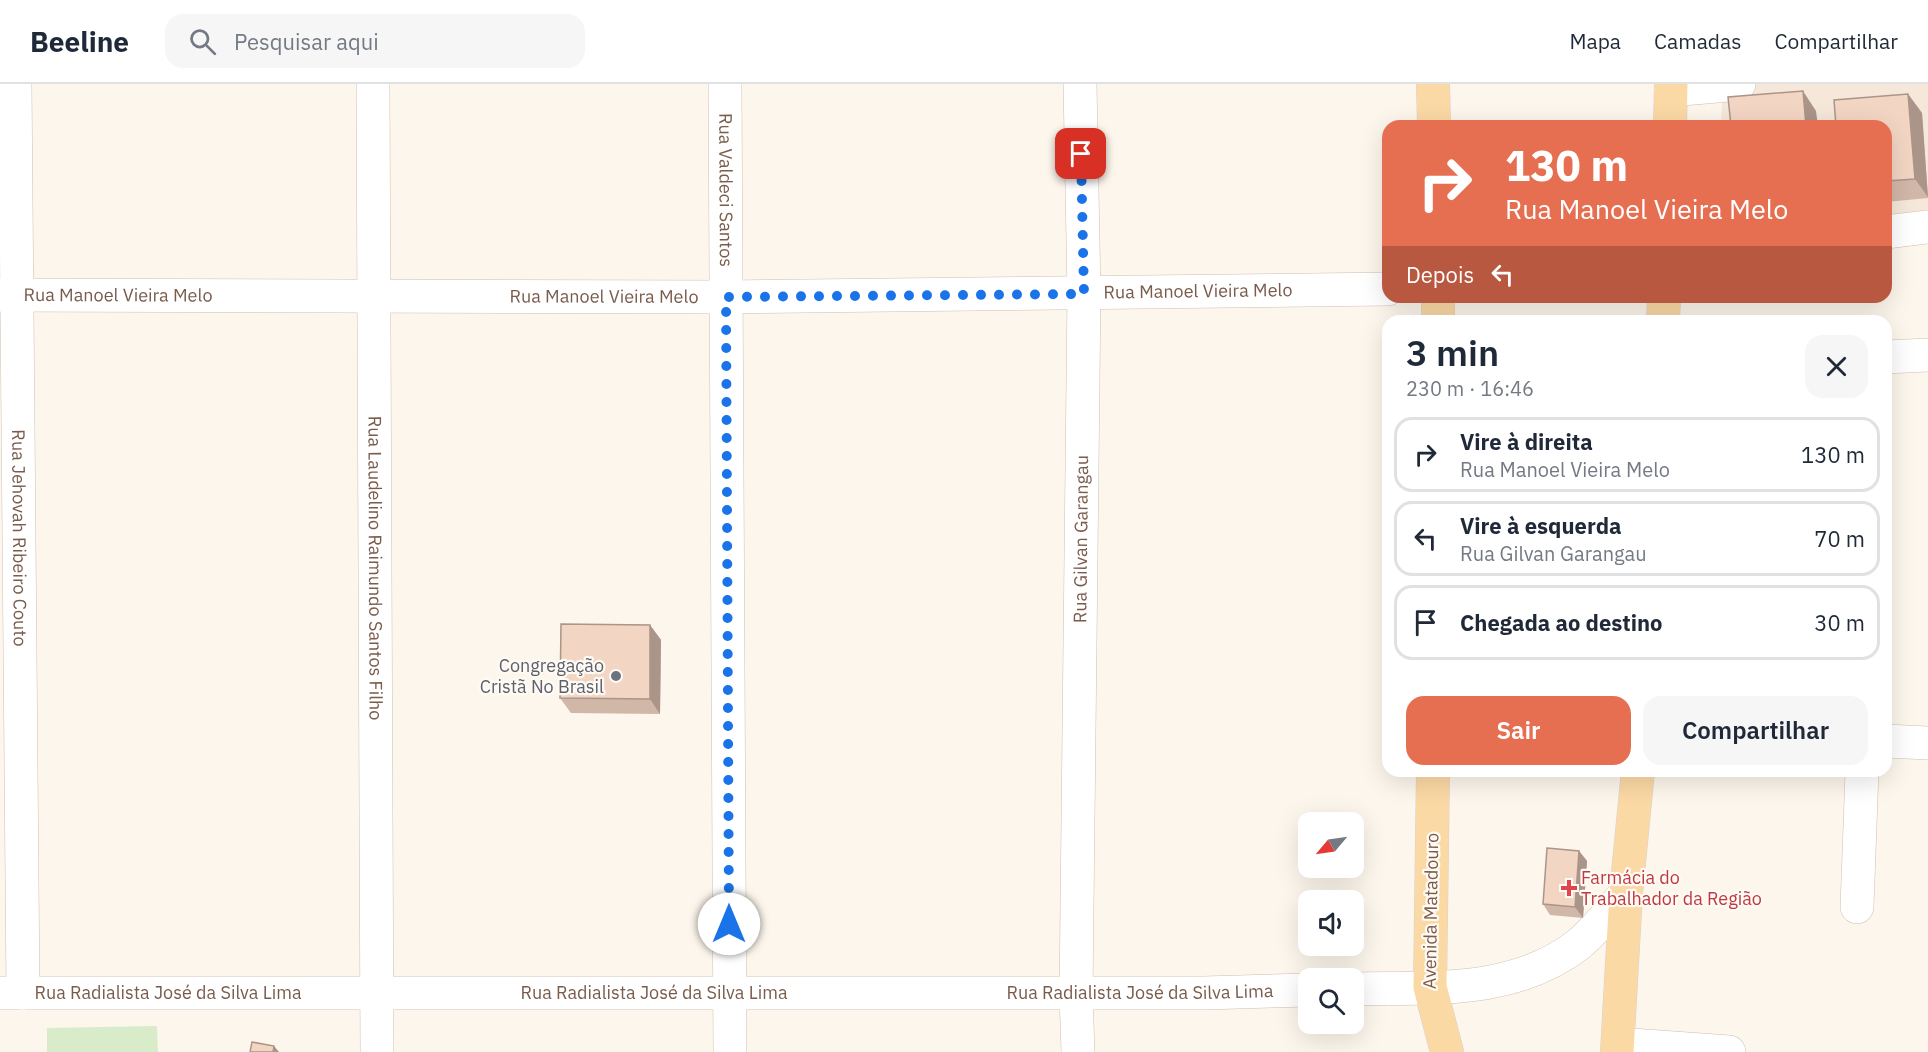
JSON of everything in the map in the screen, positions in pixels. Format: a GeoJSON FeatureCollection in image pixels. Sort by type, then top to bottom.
{"type":"FeatureCollection","features":[{"type":"Feature","properties":{"kind":"main road"},"geometry":{"type":"LineString","coordinates":[[1433,84],[1434,120]]}},
{"type":"Feature","properties":{"kind":"main road"},"geometry":{"type":"LineString","coordinates":[[1670,120],[1671,87]]}},
{"type":"Feature","properties":{"kind":"main road","name":"Avenida Matadouro"},"geometry":{"type":"LineString","coordinates":[[1430,987],[1433,777]]}},
{"type":"Feature","properties":{"kind":"main road"},"geometry":{"type":"LineString","coordinates":[[1618,1048],[1626,892],[1637,777]]}},
{"type":"Feature","properties":{"kind":"main road"},"geometry":{"type":"LineString","coordinates":[[1430,987],[1447,1052]]}},
{"type":"Feature","properties":{"kind":"street","name":"Rua Jehovah Ribeiro Couto"},"geometry":{"type":"LineString","coordinates":[[12,993],[9,295],[15,84]]}},
{"type":"Feature","properties":{"kind":"street","name":"Rua Laudelino Raimundo Santos Filho"},"geometry":{"type":"LineString","coordinates":[[373,84],[377,1052]]}},
{"type":"Feature","properties":{"kind":"street","name":"Rua Valdeci Santos"},"geometry":{"type":"LineString","coordinates":[[725,84],[730,1052]]}},
{"type":"Feature","properties":{"kind":"street","name":"Rua Gilvan Garangau"},"geometry":{"type":"LineString","coordinates":[[1078,1052],[1076,994],[1084,294],[1080,84]]}},
{"type":"Feature","properties":{"kind":"street"},"geometry":{"type":"LineString","coordinates":[[1671,87],[1731,85]]}},
{"type":"Feature","properties":{"kind":"street"},"geometry":{"type":"LineString","coordinates":[[1892,231],[1928,227]]}},
{"type":"Feature","properties":{"kind":"street","name":"Rua Manoel Vieira Melo"},"geometry":{"type":"LineString","coordinates":[[9,295],[726,297],[1382,290]]}},
{"type":"Feature","properties":{"kind":"street"},"geometry":{"type":"LineString","coordinates":[[1892,357],[1928,356]]}},
{"type":"Feature","properties":{"kind":"street"},"geometry":{"type":"LineString","coordinates":[[1892,741],[1928,743]]}},
{"type":"Feature","properties":{"kind":"street"},"geometry":{"type":"LineString","coordinates":[[1857,907],[1862,777]]}},
{"type":"Feature","properties":{"kind":"street"},"geometry":{"type":"LineString","coordinates":[[1364,989],[1461,986],[1498,982],[1533,971],[1579,944],[1595,929],[1626,892]]}},
{"type":"Feature","properties":{"kind":"street","name":"Avenida Matadouro"},"geometry":{"type":"LineString","coordinates":[[1430,987],[1430,1052]]}},
{"type":"Feature","properties":{"kind":"street","name":"Rua Radialista José da Silva Lima"},"geometry":{"type":"LineString","coordinates":[[12,993],[1076,994],[1298,990]]}},
{"type":"Feature","properties":{"kind":"street"},"geometry":{"type":"LineString","coordinates":[[1618,1048],[1729,1052]]}},
{"type":"Feature","properties":{"kind":"shaded area"},"geometry":{"type":"Polygon","coordinates":[[[1723,84],[1928,84],[1928,220],[1892,225],[1892,120],[1721,120],[1723,84]]]}},
{"type":"Feature","properties":{"kind":"green space"},"geometry":{"type":"Polygon","coordinates":[[[157,1026],[158,1052],[47,1052],[47,1028],[157,1026]]]}},
{"type":"Feature","properties":{"kind":"building"},"geometry":{"type":"Polygon","coordinates":[[[1803,91],[1805,120],[1730,120],[1728,97],[1803,91]]]}},
{"type":"Feature","properties":{"kind":"building"},"geometry":{"type":"Polygon","coordinates":[[[1908,94],[1915,179],[1892,181],[1892,120],[1836,120],[1834,100],[1908,94]]]}},
{"type":"Feature","properties":{"kind":"building","name":"Congregação Cristã No Brasil"},"geometry":{"type":"Polygon","coordinates":[[[561,624],[650,625],[650,699],[560,698],[561,624]]]}},
{"type":"Feature","properties":{"kind":"building"},"geometry":{"type":"Polygon","coordinates":[[[1547,848],[1579,851],[1575,907],[1543,904],[1547,848]]]}},
{"type":"Feature","properties":{"kind":"building"},"geometry":{"type":"Polygon","coordinates":[[[252,1042],[274,1046],[273,1052],[250,1052],[252,1042]]]}},
{"type":"Feature","properties":{"kind":"place","name":"Congregação Cristã No Brasil"},"geometry":{"type":"Point","coordinates":[616,676]}},
{"type":"Feature","properties":{"kind":"place","name":"Farmácia do Trabalhador da Região"},"geometry":{"type":"Point","coordinates":[1569,888]}},
{"type":"Feature","properties":{"kind":"route"},"geometry":{"type":"LineString","coordinates":[[729,924],[726,297],[1084,294],[1081,154]]}}]}
